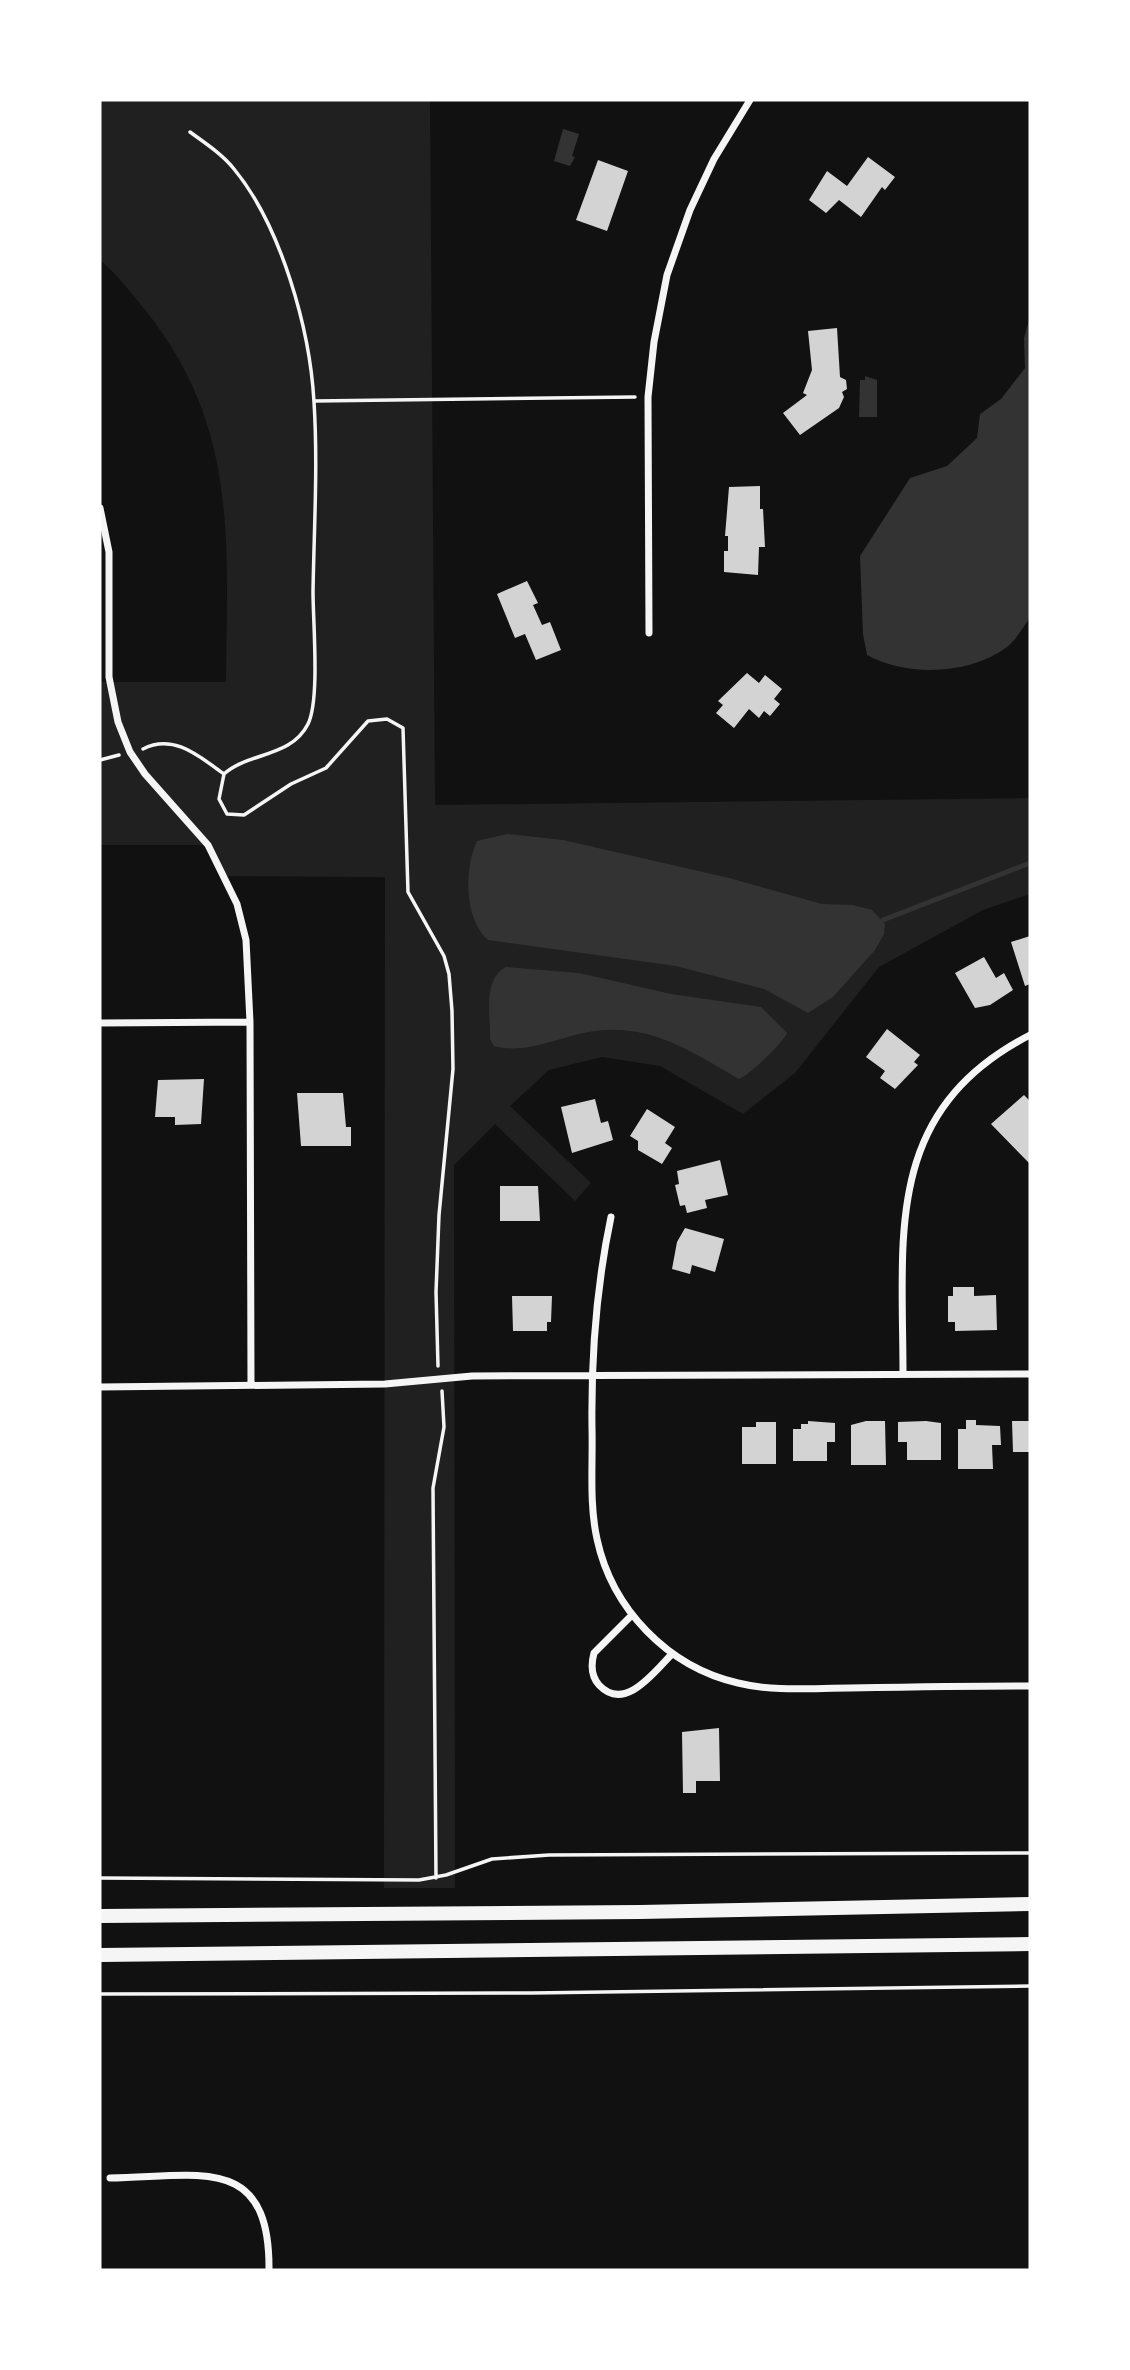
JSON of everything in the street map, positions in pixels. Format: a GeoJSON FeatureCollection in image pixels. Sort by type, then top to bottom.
{"type":"FeatureCollection","features":[{"type":"Feature","properties":{"kind":"main road"},"geometry":{"type":"LineString","coordinates":[[100,1916],[640,1912],[1030,1904]]}},
{"type":"Feature","properties":{"kind":"main road"},"geometry":{"type":"LineString","coordinates":[[100,1955],[1030,1944]]}},
{"type":"Feature","properties":{"kind":"street"},"geometry":{"type":"LineString","coordinates":[[649,633],[648,397],[654,342],[667,275],[690,209],[714,159],[750,100]]}},
{"type":"Feature","properties":{"kind":"street"},"geometry":{"type":"LineString","coordinates":[[100,508],[109,552],[109,677],[118,722],[130,752],[145,774],[208,845],[225,876],[246,940],[250,1022],[251,1385]]}},
{"type":"Feature","properties":{"kind":"street"},"geometry":{"type":"LineString","coordinates":[[100,1023],[250,1022]]}},
{"type":"Feature","properties":{"kind":"street"},"geometry":{"type":"LineString","coordinates":[[903,1374],[902,1224],[917,1157],[930,1127],[966,1080],[989,1061],[1030,1035]]}},
{"type":"Feature","properties":{"kind":"street"},"geometry":{"type":"LineString","coordinates":[[611,1217],[597,1287],[592,1376],[594,1517],[597,1540],[614,1586],[632,1615],[672,1654],[715,1676],[764,1687],[1030,1686]]}},
{"type":"Feature","properties":{"kind":"street"},"geometry":{"type":"LineString","coordinates":[[100,1387],[399,1384],[472,1376],[1030,1374]]}},
{"type":"Feature","properties":{"kind":"street"},"geometry":{"type":"LineString","coordinates":[[632,1615],[594,1653],[592,1671],[602,1688],[619,1694],[632,1691],[672,1654]]}},
{"type":"Feature","properties":{"kind":"street"},"geometry":{"type":"LineString","coordinates":[[110,2178],[208,2177],[227,2180],[244,2188],[256,2200],[265,2223],[268,2270]]}},
{"type":"Feature","properties":{"kind":"path"},"geometry":{"type":"LineString","coordinates":[[190,132],[234,170],[271,230],[299,314],[314,401],[313,672],[308,723],[298,738],[284,748],[232,767],[224,774],[219,788],[222,807],[227,814],[244,815],[291,784],[326,768],[368,721],[387,719],[403,728],[408,892],[444,956],[449,974],[452,1011],[453,1069],[439,1215],[436,1292],[438,1366]]}},
{"type":"Feature","properties":{"kind":"path"},"geometry":{"type":"LineString","coordinates":[[314,401],[648,397]]}},
{"type":"Feature","properties":{"kind":"path"},"geometry":{"type":"LineString","coordinates":[[151,745],[174,744],[188,749],[224,774]]}},
{"type":"Feature","properties":{"kind":"path"},"geometry":{"type":"LineString","coordinates":[[100,760],[108,760]]}},
{"type":"Feature","properties":{"kind":"path"},"geometry":{"type":"LineString","coordinates":[[436,1878],[433,1488],[444,1427],[444,1404]]}},
{"type":"Feature","properties":{"kind":"path"},"geometry":{"type":"LineString","coordinates":[[100,1878],[436,1878],[492,1858],[550,1855],[1030,1853]]}},
{"type":"Feature","properties":{"kind":"path"},"geometry":{"type":"LineString","coordinates":[[100,1994],[532,1993],[1030,1986]]}},
{"type":"Feature","properties":{"kind":"shaded area"},"geometry":{"type":"Polygon","coordinates":[[[100,100],[430,100],[435,805],[1030,798],[1030,894],[983,910],[879,967],[795,1073],[743,1114],[660,1066],[602,1057],[549,1070],[510,1106],[591,1183],[575,1201],[495,1124],[454,1165],[455,1888],[384,1888],[385,877],[225,876],[208,845],[100,845],[100,682],[226,682],[227,582],[221,488],[212,443],[198,399],[176,355],[146,311],[100,260],[100,100]]]}},
{"type":"Feature","properties":{"kind":"shaded area"},"geometry":{"type":"Polygon","coordinates":[[[563,129],[579,134],[572,156],[575,157],[570,166],[554,161],[563,129]]]}},
{"type":"Feature","properties":{"kind":"shaded area"},"geometry":{"type":"Polygon","coordinates":[[[1030,317],[1030,618],[1007,647],[992,656],[957,668],[919,670],[883,662],[867,655],[863,634],[860,556],[910,478],[947,466],[977,438],[980,414],[1001,399],[1025,368],[1024,338],[1030,317]]]}},
{"type":"Feature","properties":{"kind":"shaded area"},"geometry":{"type":"Polygon","coordinates":[[[865,376],[877,380],[877,417],[859,417],[860,380],[865,380],[865,376]]]}},
{"type":"Feature","properties":{"kind":"shaded area"},"geometry":{"type":"Polygon","coordinates":[[[507,834],[563,840],[729,878],[822,904],[853,905],[872,910],[885,924],[884,934],[875,950],[833,997],[808,1013],[764,989],[676,966],[488,940],[474,920],[469,893],[470,865],[477,841],[507,834]]]}},
{"type":"Feature","properties":{"kind":"shaded area"},"geometry":{"type":"Polygon","coordinates":[[[506,967],[579,973],[671,994],[761,1007],[787,1033],[765,1059],[739,1079],[668,1041],[630,1031],[589,1032],[530,1047],[494,1046],[490,1039],[489,999],[494,980],[506,967]]]}},
{"type":"Feature","properties":{"kind":"building"},"geometry":{"type":"Polygon","coordinates":[[[868,157],[895,177],[885,190],[882,187],[861,217],[839,200],[826,213],[809,200],[827,171],[847,186],[868,157]]]}},
{"type":"Feature","properties":{"kind":"building"},"geometry":{"type":"Polygon","coordinates":[[[598,160],[628,171],[607,231],[576,220],[598,160]]]}},
{"type":"Feature","properties":{"kind":"building"},"geometry":{"type":"Polygon","coordinates":[[[837,328],[840,377],[846,380],[847,389],[842,392],[844,397],[839,408],[800,435],[783,413],[807,395],[803,393],[812,370],[808,331],[837,328]]]}},
{"type":"Feature","properties":{"kind":"building"},"geometry":{"type":"Polygon","coordinates":[[[760,486],[765,547],[759,547],[758,575],[724,572],[724,551],[728,551],[728,536],[725,536],[729,487],[760,486]]]}},
{"type":"Feature","properties":{"kind":"building"},"geometry":{"type":"Polygon","coordinates":[[[527,581],[538,603],[533,605],[542,625],[550,622],[561,650],[536,660],[525,634],[515,638],[497,594],[527,581]]]}},
{"type":"Feature","properties":{"kind":"building"},"geometry":{"type":"Polygon","coordinates":[[[747,673],[759,683],[765,675],[782,689],[774,699],[780,704],[770,716],[764,711],[759,718],[749,709],[734,728],[716,713],[723,705],[718,701],[747,673]]]}},
{"type":"Feature","properties":{"kind":"building"},"geometry":{"type":"Polygon","coordinates":[[[1030,936],[1030,984],[1025,986],[1011,942],[1030,936]]]}},
{"type":"Feature","properties":{"kind":"building"},"geometry":{"type":"Polygon","coordinates":[[[984,957],[996,978],[1004,973],[1013,990],[990,1005],[975,1008],[955,973],[984,957]]]}},
{"type":"Feature","properties":{"kind":"building"},"geometry":{"type":"Polygon","coordinates":[[[887,1029],[920,1055],[914,1062],[918,1065],[895,1089],[880,1078],[885,1071],[866,1057],[887,1029]]]}},
{"type":"Feature","properties":{"kind":"building"},"geometry":{"type":"Polygon","coordinates":[[[204,1079],[201,1124],[175,1125],[175,1117],[155,1117],[158,1080],[204,1079]]]}},
{"type":"Feature","properties":{"kind":"building"},"geometry":{"type":"Polygon","coordinates":[[[297,1093],[343,1093],[346,1127],[351,1127],[351,1146],[301,1146],[297,1093]]]}},
{"type":"Feature","properties":{"kind":"building"},"geometry":{"type":"Polygon","coordinates":[[[1024,1095],[1030,1101],[1030,1164],[991,1124],[1024,1095]]]}},
{"type":"Feature","properties":{"kind":"building"},"geometry":{"type":"Polygon","coordinates":[[[595,1099],[601,1123],[608,1121],[613,1140],[572,1153],[561,1107],[595,1099]]]}},
{"type":"Feature","properties":{"kind":"building"},"geometry":{"type":"Polygon","coordinates":[[[647,1109],[675,1127],[665,1143],[672,1148],[662,1164],[638,1150],[638,1141],[630,1136],[647,1109]]]}},
{"type":"Feature","properties":{"kind":"building"},"geometry":{"type":"Polygon","coordinates":[[[720,1160],[728,1195],[705,1200],[707,1208],[687,1213],[685,1205],[680,1206],[675,1185],[679,1184],[677,1171],[720,1160]]]}},
{"type":"Feature","properties":{"kind":"building"},"geometry":{"type":"Polygon","coordinates":[[[500,1186],[538,1186],[540,1221],[500,1221],[500,1186]]]}},
{"type":"Feature","properties":{"kind":"building"},"geometry":{"type":"Polygon","coordinates":[[[685,1228],[724,1239],[715,1272],[692,1265],[690,1274],[672,1269],[677,1242],[685,1228]]]}},
{"type":"Feature","properties":{"kind":"building"},"geometry":{"type":"Polygon","coordinates":[[[953,1287],[974,1287],[974,1296],[996,1295],[997,1330],[955,1331],[955,1322],[948,1322],[948,1296],[953,1296],[953,1287]]]}},
{"type":"Feature","properties":{"kind":"building"},"geometry":{"type":"Polygon","coordinates":[[[512,1296],[552,1296],[551,1322],[547,1322],[547,1331],[513,1331],[512,1296]]]}},
{"type":"Feature","properties":{"kind":"building"},"geometry":{"type":"Polygon","coordinates":[[[966,1420],[976,1420],[976,1425],[1000,1426],[1001,1445],[992,1445],[993,1469],[958,1469],[958,1429],[966,1429],[966,1420]]]}},
{"type":"Feature","properties":{"kind":"building"},"geometry":{"type":"Polygon","coordinates":[[[808,1421],[835,1423],[835,1442],[827,1442],[827,1461],[793,1461],[793,1429],[801,1429],[801,1424],[808,1424],[808,1421]]]}},
{"type":"Feature","properties":{"kind":"building"},"geometry":{"type":"Polygon","coordinates":[[[866,1421],[885,1421],[886,1465],[851,1465],[851,1425],[866,1421]]]}},
{"type":"Feature","properties":{"kind":"building"},"geometry":{"type":"Polygon","coordinates":[[[1012,1421],[1030,1421],[1030,1452],[1013,1452],[1012,1421]]]}},
{"type":"Feature","properties":{"kind":"building"},"geometry":{"type":"Polygon","coordinates":[[[756,1422],[776,1422],[776,1464],[742,1464],[742,1427],[756,1427],[756,1422]]]}},
{"type":"Feature","properties":{"kind":"building"},"geometry":{"type":"Polygon","coordinates":[[[898,1422],[941,1423],[941,1460],[907,1460],[907,1442],[898,1442],[898,1422]]]}},
{"type":"Feature","properties":{"kind":"building"},"geometry":{"type":"Polygon","coordinates":[[[719,1728],[720,1781],[696,1781],[696,1793],[683,1793],[682,1732],[719,1728]]]}},
{"type":"Feature","properties":{"kind":"waterway"},"geometry":{"type":"LineString","coordinates":[[883,920],[1030,863]]}}]}
